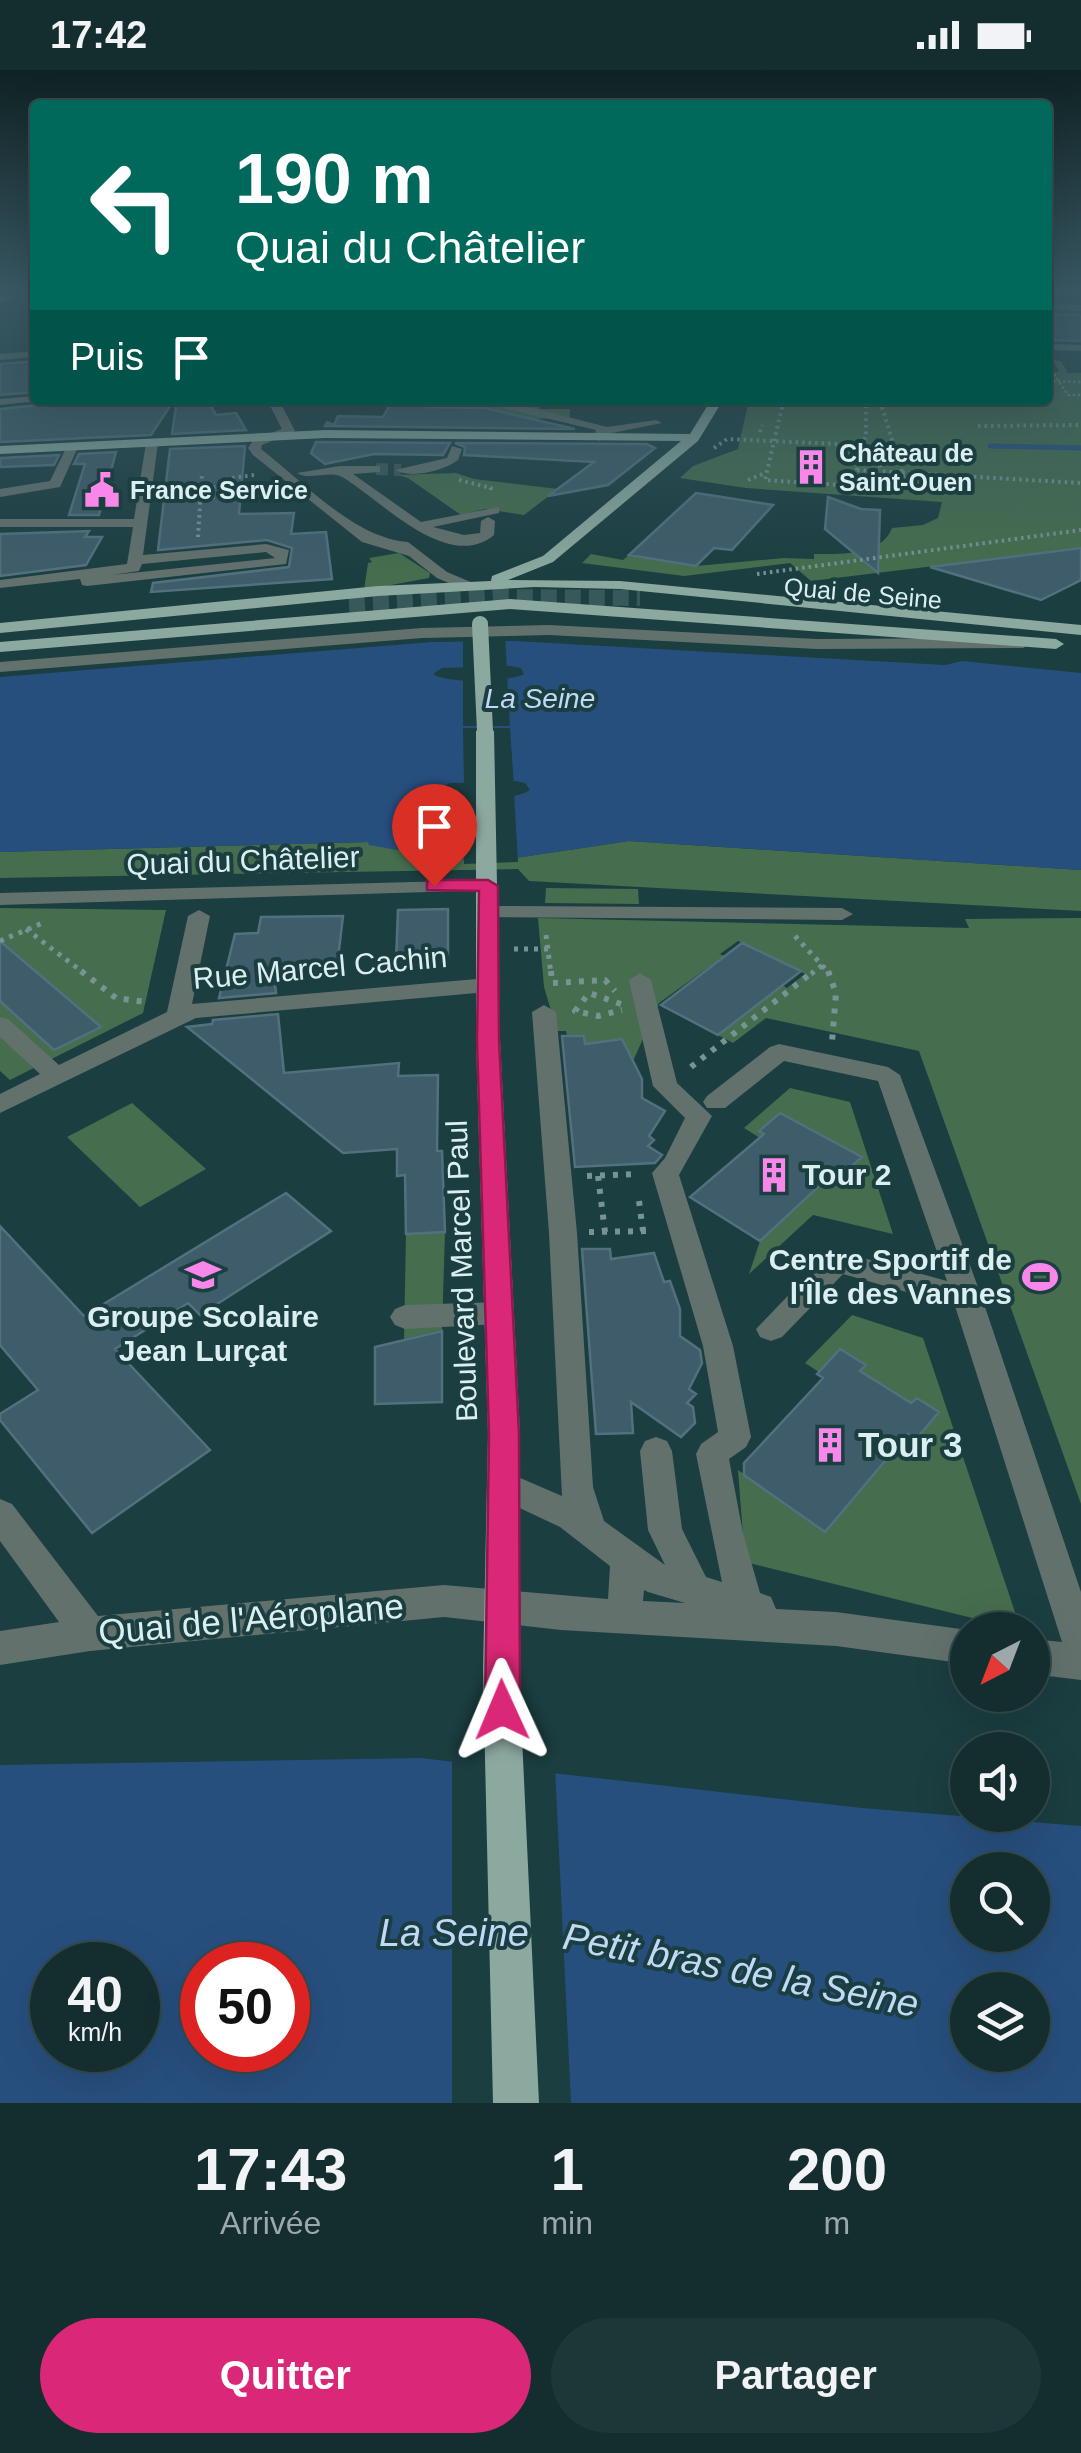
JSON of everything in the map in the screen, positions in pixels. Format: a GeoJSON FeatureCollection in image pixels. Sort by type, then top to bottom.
{"type":"FeatureCollection","features":[{"type":"Feature","properties":{"kind":"main road"},"geometry":{"type":"LineString","coordinates":[[468,586],[512,575],[528,564],[548,559],[694,438],[707,424],[715,405]]}},
{"type":"Feature","properties":{"kind":"main road"},"geometry":{"type":"LineString","coordinates":[[0,450],[270,437],[458,443],[602,434],[694,438]]}},
{"type":"Feature","properties":{"kind":"main road"},"geometry":{"type":"LineString","coordinates":[[0,647],[478,617],[522,598],[548,569],[548,559]]}},
{"type":"Feature","properties":{"kind":"main road"},"geometry":{"type":"LineString","coordinates":[[0,628],[535,583],[639,587],[1081,633]]}},
{"type":"Feature","properties":{"kind":"main road","name":"Boulevard Marcel Paul"},"geometry":{"type":"LineString","coordinates":[[468,586],[478,617],[485,731],[488,984],[504,1486],[501,1672],[516,2103]]}},
{"type":"Feature","properties":{"kind":"main road","name":"Quai de Seine"},"geometry":{"type":"LineString","coordinates":[[640,598],[1081,633]]}},
{"type":"Feature","properties":{"kind":"main road"},"geometry":{"type":"LineString","coordinates":[[510,604],[1081,646]]}},
{"type":"Feature","properties":{"kind":"main road"},"geometry":{"type":"LineString","coordinates":[[0,639],[349,605]]}},
{"type":"Feature","properties":{"kind":"street"},"geometry":{"type":"LineString","coordinates":[[0,402],[30,399]]}},
{"type":"Feature","properties":{"kind":"street"},"geometry":{"type":"LineString","coordinates":[[276,405],[289,431],[255,445],[257,452],[366,539],[413,554]]}},
{"type":"Feature","properties":{"kind":"street"},"geometry":{"type":"LineString","coordinates":[[529,405],[602,434],[656,423]]}},
{"type":"Feature","properties":{"kind":"street"},"geometry":{"type":"LineString","coordinates":[[270,437],[276,452],[303,474],[442,574],[468,586]]}},
{"type":"Feature","properties":{"kind":"street"},"geometry":{"type":"LineString","coordinates":[[134,564],[152,443]]}},
{"type":"Feature","properties":{"kind":"street"},"geometry":{"type":"LineString","coordinates":[[402,470],[436,467],[452,460],[458,443]]}},
{"type":"Feature","properties":{"kind":"street"},"geometry":{"type":"LineString","coordinates":[[0,492],[55,484],[72,447]]}},
{"type":"Feature","properties":{"kind":"street"},"geometry":{"type":"LineString","coordinates":[[303,474],[376,469]]}},
{"type":"Feature","properties":{"kind":"street"},"geometry":{"type":"LineString","coordinates":[[340,470],[420,526],[468,540],[487,535],[491,516],[420,526]]}},
{"type":"Feature","properties":{"kind":"street"},"geometry":{"type":"LineString","coordinates":[[23,523],[32,494]]}},
{"type":"Feature","properties":{"kind":"street"},"geometry":{"type":"LineString","coordinates":[[0,512],[23,523]]}},
{"type":"Feature","properties":{"kind":"street"},"geometry":{"type":"LineString","coordinates":[[0,523],[141,523]]}},
{"type":"Feature","properties":{"kind":"street"},"geometry":{"type":"LineString","coordinates":[[0,584],[47,576],[88,578],[274,563],[284,558],[284,553],[274,548],[218,549],[134,564],[88,578]]}},
{"type":"Feature","properties":{"kind":"street"},"geometry":{"type":"LineString","coordinates":[[0,667],[422,633],[549,630],[817,644],[1041,643]]}},
{"type":"Feature","properties":{"kind":"street","name":"Quai du Châtelier"},"geometry":{"type":"LineString","coordinates":[[0,900],[488,888],[770,914],[842,914]]}},
{"type":"Feature","properties":{"kind":"street"},"geometry":{"type":"LineString","coordinates":[[178,1014],[199,916]]}},
{"type":"Feature","properties":{"kind":"street","name":"Rue Marcel Cachin"},"geometry":{"type":"LineString","coordinates":[[0,1104],[178,1014],[488,984]]}},
{"type":"Feature","properties":{"kind":"street"},"geometry":{"type":"LineString","coordinates":[[636,993],[665,1086],[699,1116],[675,1164],[665,1173],[714,1333],[735,1438],[712,1454],[726,1533],[746,1606]]}},
{"type":"Feature","properties":{"kind":"street"},"geometry":{"type":"LineString","coordinates":[[544,1012],[563,1233],[576,1487],[592,1532]]}},
{"type":"Feature","properties":{"kind":"street"},"geometry":{"type":"LineString","coordinates":[[0,1024],[57,1076]]}},
{"type":"Feature","properties":{"kind":"street"},"geometry":{"type":"LineString","coordinates":[[716,1102],[779,1052],[888,1075],[967,1298],[1081,1646]]}},
{"type":"Feature","properties":{"kind":"street"},"geometry":{"type":"LineString","coordinates":[[771,1330],[838,1262],[967,1298]]}},
{"type":"Feature","properties":{"kind":"street"},"geometry":{"type":"LineString","coordinates":[[404,1317],[499,1312]]}},
{"type":"Feature","properties":{"kind":"street"},"geometry":{"type":"LineString","coordinates":[[656,1451],[666,1530],[694,1591]]}},
{"type":"Feature","properties":{"kind":"street"},"geometry":{"type":"LineString","coordinates":[[504,1486],[572,1516],[648,1576],[836,1630],[950,1645]]}},
{"type":"Feature","properties":{"kind":"street"},"geometry":{"type":"LineString","coordinates":[[0,1514],[90,1634]]}},
{"type":"Feature","properties":{"kind":"street"},"geometry":{"type":"LineString","coordinates":[[625,1616],[627,1562]]}},
{"type":"Feature","properties":{"kind":"street","name":"Quai de l'Aéroplane"},"geometry":{"type":"LineString","coordinates":[[0,1648],[90,1634],[444,1600],[836,1630]]}},
{"type":"Feature","properties":{"kind":"street"},"geometry":{"type":"LineString","coordinates":[[1050,1658],[1081,1662]]}},
{"type":"Feature","properties":{"kind":"path"},"geometry":{"type":"LineString","coordinates":[[782,405],[779,433],[773,441],[765,480],[856,486],[858,455]]}},
{"type":"Feature","properties":{"kind":"path"},"geometry":{"type":"LineString","coordinates":[[860,445],[866,437],[867,405]]}},
{"type":"Feature","properties":{"kind":"path"},"geometry":{"type":"LineString","coordinates":[[878,405],[883,407],[902,472],[916,495]]}},
{"type":"Feature","properties":{"kind":"path"},"geometry":{"type":"LineString","coordinates":[[760,432],[762,425]]}},
{"type":"Feature","properties":{"kind":"path"},"geometry":{"type":"LineString","coordinates":[[978,426],[1081,425]]}},
{"type":"Feature","properties":{"kind":"path"},"geometry":{"type":"LineString","coordinates":[[740,440],[860,445],[879,452],[880,471]]}},
{"type":"Feature","properties":{"kind":"path"},"geometry":{"type":"LineString","coordinates":[[436,467],[472,491],[489,494]]}},
{"type":"Feature","properties":{"kind":"path"},"geometry":{"type":"LineString","coordinates":[[857,470],[1081,483]]}},
{"type":"Feature","properties":{"kind":"path"},"geometry":{"type":"LineString","coordinates":[[748,480],[766,472]]}},
{"type":"Feature","properties":{"kind":"path"},"geometry":{"type":"LineString","coordinates":[[201,553],[198,526],[202,474]]}},
{"type":"Feature","properties":{"kind":"path"},"geometry":{"type":"LineString","coordinates":[[258,475],[224,479],[223,491],[274,489]]}},
{"type":"Feature","properties":{"kind":"path"},"geometry":{"type":"LineString","coordinates":[[462,481],[488,485],[489,494]]}},
{"type":"Feature","properties":{"kind":"path"},"geometry":{"type":"LineString","coordinates":[[200,488],[223,487]]}},
{"type":"Feature","properties":{"kind":"path"},"geometry":{"type":"LineString","coordinates":[[200,498],[307,493]]}},
{"type":"Feature","properties":{"kind":"path"},"geometry":{"type":"LineString","coordinates":[[482,499],[489,494]]}},
{"type":"Feature","properties":{"kind":"path"},"geometry":{"type":"LineString","coordinates":[[188,526],[198,526]]}},
{"type":"Feature","properties":{"kind":"path"},"geometry":{"type":"LineString","coordinates":[[747,575],[800,571],[1081,530]]}},
{"type":"Feature","properties":{"kind":"path"},"geometry":{"type":"LineString","coordinates":[[770,914],[824,964],[837,985],[830,1062]]}},
{"type":"Feature","properties":{"kind":"path"},"geometry":{"type":"LineString","coordinates":[[545,922],[552,983],[606,980],[606,985]]}},
{"type":"Feature","properties":{"kind":"path"},"geometry":{"type":"LineString","coordinates":[[26,930],[116,998],[145,1002]]}},
{"type":"Feature","properties":{"kind":"path"},"geometry":{"type":"LineString","coordinates":[[665,1086],[824,964]]}},
{"type":"Feature","properties":{"kind":"path"},"geometry":{"type":"LineString","coordinates":[[589,993],[610,1003],[636,993],[605,1017],[575,1011],[589,993]]}},
{"type":"Feature","properties":{"kind":"path"},"geometry":{"type":"LineString","coordinates":[[735,1022],[743,1027]]}},
{"type":"Feature","properties":{"kind":"path"},"geometry":{"type":"LineString","coordinates":[[558,1192],[575,1177],[665,1173]]}},
{"type":"Feature","properties":{"kind":"path"},"geometry":{"type":"LineString","coordinates":[[598,1176],[605,1232]]}},
{"type":"Feature","properties":{"kind":"path"},"geometry":{"type":"LineString","coordinates":[[563,1233],[680,1230]]}},
{"type":"Feature","properties":{"kind":"green space"},"geometry":{"type":"Polygon","coordinates":[[[1052,387],[1081,387],[1081,548],[811,581],[790,563],[684,576],[582,563],[591,554],[623,560],[629,555],[696,566],[814,559],[814,554],[869,549],[887,537],[892,528],[923,525],[938,518],[942,502],[746,488],[680,478],[693,466],[738,449],[748,405],[1052,405],[1052,387]]]}},
{"type":"Feature","properties":{"kind":"green space"},"geometry":{"type":"Polygon","coordinates":[[[539,405],[539,409],[570,409],[570,418],[529,419],[478,407],[426,407],[539,405]]]}},
{"type":"Feature","properties":{"kind":"green space"},"geometry":{"type":"Polygon","coordinates":[[[456,473],[474,479],[558,489],[524,515],[485,509],[461,515],[408,478],[397,475],[456,473]]]}},
{"type":"Feature","properties":{"kind":"green space"},"geometry":{"type":"Polygon","coordinates":[[[399,553],[430,573],[429,578],[364,590],[368,563],[372,562],[369,558],[399,553]]]}},
{"type":"Feature","properties":{"kind":"green space"},"geometry":{"type":"Polygon","coordinates":[[[629,841],[1081,870],[1081,911],[529,881],[518,869],[0,878],[0,852],[369,842],[515,858],[629,841]]]}},
{"type":"Feature","properties":{"kind":"green space"},"geometry":{"type":"Polygon","coordinates":[[[546,888],[638,889],[639,904],[545,903],[546,888]]]}},
{"type":"Feature","properties":{"kind":"green space"},"geometry":{"type":"Polygon","coordinates":[[[0,908],[166,910],[143,1013],[10,1080],[0,1071],[0,908]]]}},
{"type":"Feature","properties":{"kind":"green space"},"geometry":{"type":"Polygon","coordinates":[[[538,918],[969,928],[965,919],[1081,918],[1081,1504],[919,1051],[766,1018],[733,1043],[718,1035],[782,985],[787,988],[805,974],[738,941],[720,954],[724,956],[659,1003],[634,1059],[630,1060],[622,1039],[605,1041],[606,1046],[585,1047],[584,1036],[567,1036],[566,1031],[557,1031],[544,987],[538,918]]]}},
{"type":"Feature","properties":{"kind":"green space"},"geometry":{"type":"Polygon","coordinates":[[[790,1088],[850,1102],[893,1234],[813,1215],[749,1274],[760,1241],[833,1173],[840,1177],[799,1123],[781,1113],[759,1130],[764,1134],[760,1138],[744,1128],[790,1088]]]}},
{"type":"Feature","properties":{"kind":"green space"},"geometry":{"type":"Polygon","coordinates":[[[132,1103],[206,1169],[140,1207],[67,1137],[132,1103]]]}},
{"type":"Feature","properties":{"kind":"green space"},"geometry":{"type":"Polygon","coordinates":[[[445,1232],[442,1330],[404,1339],[406,1234],[445,1232]]]}},
{"type":"Feature","properties":{"kind":"green space"},"geometry":{"type":"Polygon","coordinates":[[[852,1315],[923,1338],[1015,1612],[950,1613],[745,1562],[738,1470],[825,1531],[908,1434],[917,1439],[939,1412],[917,1398],[911,1403],[860,1371],[865,1364],[841,1349],[819,1372],[805,1363],[852,1315]]]}},
{"type":"Feature","properties":{"kind":"water","name":"La Seine"},"geometry":{"type":"Polygon","coordinates":[[[515,641],[945,665],[962,661],[1081,673],[1081,870],[629,841],[515,858],[454,860],[368,842],[0,852],[0,677],[432,642],[515,641]],[[442,668],[433,674],[478,681],[524,674],[521,668],[442,668]],[[450,783],[437,790],[455,797],[483,799],[530,790],[525,783],[450,783]]]}},
{"type":"Feature","properties":{"kind":"water","name":"La Seine"},"geometry":{"type":"Polygon","coordinates":[[[420,1758],[950,1815],[950,1832],[1050,1832],[1050,1823],[1081,1826],[1081,2103],[0,2103],[0,1765],[420,1758]]]}},
{"type":"Feature","properties":{"kind":"pier"},"geometry":{"type":"Polygon","coordinates":[[[505,636],[507,671],[463,672],[463,637],[505,636]]]}},
{"type":"Feature","properties":{"kind":"pier"},"geometry":{"type":"Polygon","coordinates":[[[507,674],[510,726],[463,726],[463,675],[507,674]]]}},
{"type":"Feature","properties":{"kind":"pier"},"geometry":{"type":"Polygon","coordinates":[[[463,728],[510,728],[514,786],[464,787],[463,728]]]}},
{"type":"Feature","properties":{"kind":"pier"},"geometry":{"type":"Polygon","coordinates":[[[514,792],[518,862],[464,864],[464,793],[514,792]]]}},
{"type":"Feature","properties":{"kind":"pier"},"geometry":{"type":"Polygon","coordinates":[[[452,1757],[555,1768],[571,2103],[452,2103],[452,1757]]]}},
{"type":"Feature","properties":{"kind":"building"},"geometry":{"type":"Polygon","coordinates":[[[0,387],[30,387],[30,392],[0,395],[0,387]]]}},
{"type":"Feature","properties":{"kind":"building"},"geometry":{"type":"Polygon","coordinates":[[[39,405],[171,405],[151,435],[0,442],[0,409],[39,405]]]}},
{"type":"Feature","properties":{"kind":"building"},"geometry":{"type":"Polygon","coordinates":[[[176,405],[210,405],[216,415],[236,413],[246,430],[172,434],[176,405]]]}},
{"type":"Feature","properties":{"kind":"building"},"geometry":{"type":"Polygon","coordinates":[[[390,405],[485,408],[575,429],[325,426],[327,422],[334,425],[338,416],[383,417],[390,405]]]}},
{"type":"Feature","properties":{"kind":"building"},"geometry":{"type":"Polygon","coordinates":[[[316,442],[450,443],[443,455],[374,454],[325,464],[311,453],[316,442]]]}},
{"type":"Feature","properties":{"kind":"building"},"geometry":{"type":"Polygon","coordinates":[[[455,443],[647,444],[655,448],[608,485],[548,496],[594,462],[464,455],[465,447],[455,443]]]}},
{"type":"Feature","properties":{"kind":"building"},"geometry":{"type":"Polygon","coordinates":[[[245,446],[239,514],[294,513],[291,534],[326,532],[332,579],[151,592],[153,583],[289,567],[292,548],[267,540],[158,550],[170,449],[245,446]]]}},
{"type":"Feature","properties":{"kind":"building"},"geometry":{"type":"Polygon","coordinates":[[[116,452],[99,515],[69,515],[85,464],[74,464],[79,454],[116,452]]]}},
{"type":"Feature","properties":{"kind":"building"},"geometry":{"type":"Polygon","coordinates":[[[59,455],[54,465],[0,467],[0,458],[59,455]]]}},
{"type":"Feature","properties":{"kind":"building"},"geometry":{"type":"Polygon","coordinates":[[[696,493],[773,505],[732,550],[714,548],[696,566],[629,555],[696,493]]]}},
{"type":"Feature","properties":{"kind":"building"},"geometry":{"type":"Polygon","coordinates":[[[828,497],[861,509],[880,510],[878,573],[825,529],[828,497]]]}},
{"type":"Feature","properties":{"kind":"building"},"geometry":{"type":"Polygon","coordinates":[[[89,531],[85,537],[102,537],[86,565],[0,576],[0,534],[89,531]]]}},
{"type":"Feature","properties":{"kind":"building"},"geometry":{"type":"Polygon","coordinates":[[[1081,548],[1081,580],[1041,600],[930,567],[1081,548]]]}},
{"type":"Feature","properties":{"kind":"building"},"geometry":{"type":"Polygon","coordinates":[[[448,909],[448,957],[396,962],[398,910],[448,909]]]}},
{"type":"Feature","properties":{"kind":"building"},"geometry":{"type":"Polygon","coordinates":[[[343,916],[337,967],[274,974],[276,993],[219,998],[235,934],[258,933],[261,917],[343,916]]]}},
{"type":"Feature","properties":{"kind":"building"},"geometry":{"type":"Polygon","coordinates":[[[0,941],[101,1027],[54,1050],[0,1001],[0,941]]]}},
{"type":"Feature","properties":{"kind":"building"},"geometry":{"type":"Polygon","coordinates":[[[742,943],[801,971],[718,1035],[661,1005],[742,943]]]}},
{"type":"Feature","properties":{"kind":"building"},"geometry":{"type":"Polygon","coordinates":[[[278,1014],[284,1073],[399,1063],[398,1076],[438,1075],[437,1151],[442,1151],[445,1232],[406,1234],[405,1175],[397,1176],[397,1149],[343,1153],[187,1027],[212,1024],[213,1020],[278,1014]]]}},
{"type":"Feature","properties":{"kind":"building"},"geometry":{"type":"Polygon","coordinates":[[[562,1036],[584,1036],[585,1044],[622,1039],[642,1079],[642,1098],[665,1111],[649,1136],[654,1140],[648,1146],[662,1155],[655,1163],[575,1167],[562,1036]]]}},
{"type":"Feature","properties":{"kind":"building","name":"Tour 2"},"geometry":{"type":"Polygon","coordinates":[[[780,1113],[862,1157],[840,1177],[833,1173],[760,1241],[690,1197],[764,1134],[759,1131],[780,1113]]]}},
{"type":"Feature","properties":{"kind":"building"},"geometry":{"type":"Polygon","coordinates":[[[286,1193],[331,1231],[200,1315],[188,1303],[115,1349],[210,1450],[92,1533],[0,1420],[0,1414],[38,1390],[0,1345],[0,1226],[84,1316],[286,1193]]]}},
{"type":"Feature","properties":{"kind":"building"},"geometry":{"type":"Polygon","coordinates":[[[582,1249],[610,1249],[611,1259],[654,1253],[664,1282],[670,1281],[680,1309],[680,1336],[700,1350],[702,1363],[689,1389],[696,1394],[687,1403],[693,1407],[695,1423],[681,1437],[631,1402],[633,1433],[596,1434],[582,1249]]]}},
{"type":"Feature","properties":{"kind":"building"},"geometry":{"type":"Polygon","coordinates":[[[442,1331],[442,1402],[375,1404],[375,1347],[442,1331]]]}},
{"type":"Feature","properties":{"kind":"building","name":"Tour 3"},"geometry":{"type":"Polygon","coordinates":[[[840,1349],[866,1365],[860,1371],[911,1403],[917,1398],[939,1412],[916,1439],[908,1434],[825,1532],[744,1475],[744,1463],[823,1378],[817,1374],[840,1349]]]}},
{"type":"Feature","properties":{"kind":"waterway"},"geometry":{"type":"LineString","coordinates":[[990,446],[1081,448]]}},
{"type":"Feature","properties":{"kind":"tunnel"},"geometry":{"type":"LineString","coordinates":[[376,469],[401,470]]}},
{"type":"Feature","properties":{"kind":"tunnel"},"geometry":{"type":"LineString","coordinates":[[349,605],[495,597],[640,598]]}},
{"type":"Feature","properties":{"kind":"place","name":"Château de Saint-Ouen"},"geometry":{"type":"Point","coordinates":[811,467]}},
{"type":"Feature","properties":{"kind":"place","name":"France Service"},"geometry":{"type":"Point","coordinates":[102,490]}},
{"type":"Feature","properties":{"kind":"place","name":"Tour 2"},"geometry":{"type":"Point","coordinates":[774,1175]}},
{"type":"Feature","properties":{"kind":"place","name":"Groupe Scolaire Jean Lurçat"},"geometry":{"type":"Point","coordinates":[203,1275]}},
{"type":"Feature","properties":{"kind":"place","name":"Centre Sportif de l'Île des Vannes"},"geometry":{"type":"Point","coordinates":[1040,1277]}},
{"type":"Feature","properties":{"kind":"place","name":"Tour 3"},"geometry":{"type":"Point","coordinates":[830,1445]}},
{"type":"Feature","properties":{"kind":"route"},"geometry":{"type":"LineString","coordinates":[[434,886],[488,886],[488,1040],[504,1434],[502,1710]]}},
{"type":"Feature","properties":{"kind":"water label","name":"Petit bras de la Seine"},"geometry":{"type":"Point","coordinates":[741,1970]}}]}
